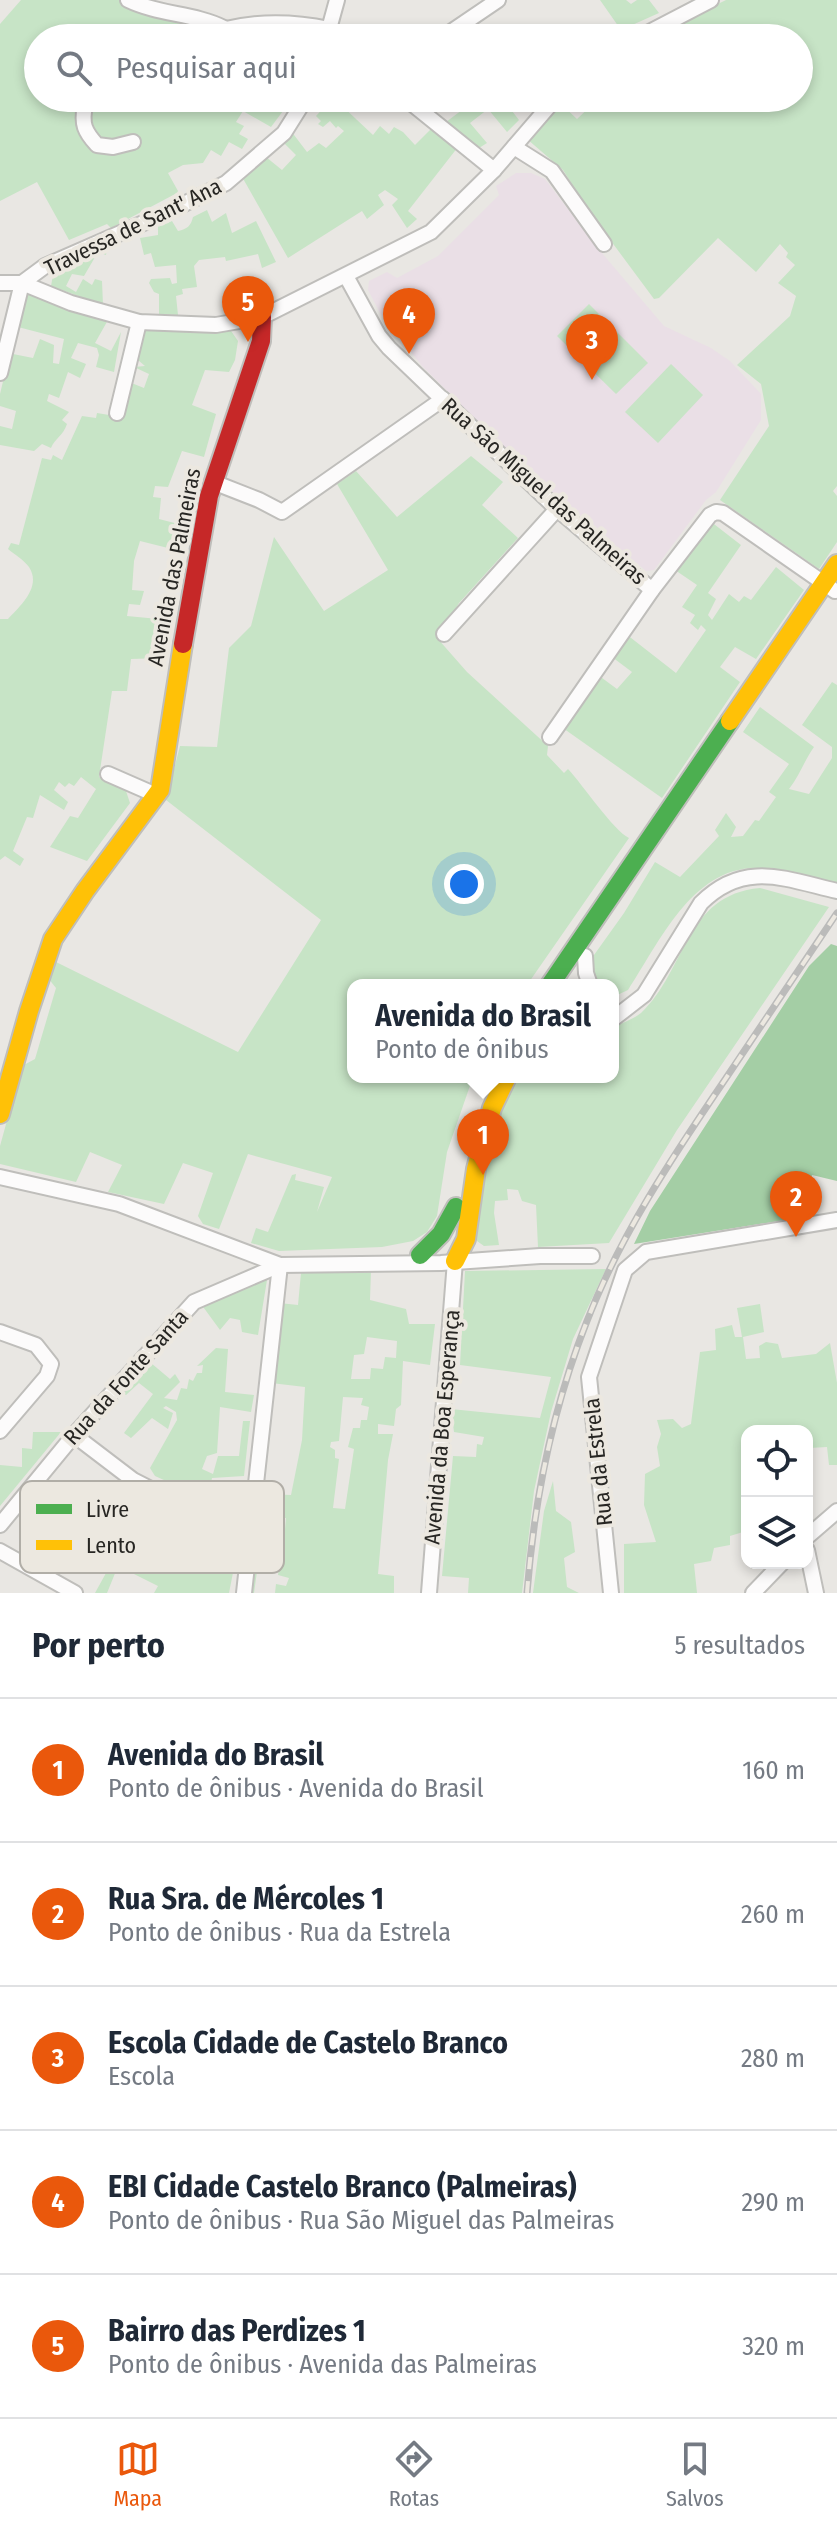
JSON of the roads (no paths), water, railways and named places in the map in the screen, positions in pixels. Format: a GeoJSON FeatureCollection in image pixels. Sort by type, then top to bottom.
{"type":"FeatureCollection","features":[{"type":"Feature","properties":{"kind":"main road","name":"Avenida das Palmeiras"},"geometry":{"type":"LineString","coordinates":[[0,1114],[53,939],[160,790],[193,573],[213,482],[261,341],[262,317]]}},
{"type":"Feature","properties":{"kind":"main road"},"geometry":{"type":"LineString","coordinates":[[569,979],[832,587],[837,564]]}},
{"type":"Feature","properties":{"kind":"main road"},"geometry":{"type":"LineString","coordinates":[[554,979],[832,587]]}},
{"type":"Feature","properties":{"kind":"main road"},"geometry":{"type":"LineString","coordinates":[[455,1261],[453,1238],[463,1166],[480,1104],[489,1083]]}},
{"type":"Feature","properties":{"kind":"main road"},"geometry":{"type":"LineString","coordinates":[[455,1261],[466,1239],[476,1169],[492,1108],[504,1083]]}},
{"type":"Feature","properties":{"kind":"main road"},"geometry":{"type":"LineString","coordinates":[[420,1255],[437,1241],[456,1207]]}},
{"type":"Feature","properties":{"kind":"street"},"geometry":{"type":"LineString","coordinates":[[128,0],[173,15],[203,17],[216,24]]}},
{"type":"Feature","properties":{"kind":"street"},"geometry":{"type":"LineString","coordinates":[[332,24],[336,0]]}},
{"type":"Feature","properties":{"kind":"street"},"geometry":{"type":"LineString","coordinates":[[463,24],[498,0]]}},
{"type":"Feature","properties":{"kind":"street"},"geometry":{"type":"LineString","coordinates":[[665,24],[711,0]]}},
{"type":"Feature","properties":{"kind":"street"},"geometry":{"type":"LineString","coordinates":[[272,24],[302,24]]}},
{"type":"Feature","properties":{"kind":"street"},"geometry":{"type":"LineString","coordinates":[[84,112],[82,121],[86,133],[97,145],[113,147],[133,142]]}},
{"type":"Feature","properties":{"kind":"street","name":"Travessa de Sant' Ana"},"geometry":{"type":"LineString","coordinates":[[22,283],[45,266],[226,183],[284,133],[297,112]]}},
{"type":"Feature","properties":{"kind":"street"},"geometry":{"type":"LineString","coordinates":[[422,112],[494,170]]}},
{"type":"Feature","properties":{"kind":"street"},"geometry":{"type":"LineString","coordinates":[[0,283],[22,283],[71,303],[139,322],[216,325],[262,317],[431,232],[494,170],[544,112]]}},
{"type":"Feature","properties":{"kind":"street"},"geometry":{"type":"LineString","coordinates":[[514,147],[552,171],[604,244]]}},
{"type":"Feature","properties":{"kind":"street","name":"Rua São Miguel das Palmeiras"},"geometry":{"type":"LineString","coordinates":[[346,276],[379,336],[557,509],[652,590],[710,515],[716,512],[723,513],[832,587]]}},
{"type":"Feature","properties":{"kind":"street"},"geometry":{"type":"LineString","coordinates":[[0,373],[22,283]]}},
{"type":"Feature","properties":{"kind":"street"},"geometry":{"type":"LineString","coordinates":[[117,413],[139,322]]}},
{"type":"Feature","properties":{"kind":"street"},"geometry":{"type":"LineString","coordinates":[[213,482],[282,512],[443,399]]}},
{"type":"Feature","properties":{"kind":"street"},"geometry":{"type":"LineString","coordinates":[[444,634],[557,509]]}},
{"type":"Feature","properties":{"kind":"street"},"geometry":{"type":"LineString","coordinates":[[550,737],[652,590]]}},
{"type":"Feature","properties":{"kind":"street"},"geometry":{"type":"LineString","coordinates":[[108,774],[156,795]]}},
{"type":"Feature","properties":{"kind":"street"},"geometry":{"type":"LineString","coordinates":[[620,1007],[644,995],[701,903],[728,881],[748,875],[766,875],[837,891]]}},
{"type":"Feature","properties":{"kind":"street"},"geometry":{"type":"LineString","coordinates":[[585,956],[588,979]]}},
{"type":"Feature","properties":{"kind":"street"},"geometry":{"type":"LineString","coordinates":[[0,1177],[119,1204],[280,1265],[592,1256]]}},
{"type":"Feature","properties":{"kind":"street","name":"Rua da Estrela"},"geometry":{"type":"LineString","coordinates":[[611,1593],[589,1377],[625,1270],[646,1252],[837,1220]]}},
{"type":"Feature","properties":{"kind":"street"},"geometry":{"type":"LineString","coordinates":[[387,1263],[439,1250],[448,1252],[455,1261]]}},
{"type":"Feature","properties":{"kind":"street","name":"Avenida da Boa Esperança"},"geometry":{"type":"LineString","coordinates":[[429,1593],[455,1261]]}},
{"type":"Feature","properties":{"kind":"street"},"geometry":{"type":"LineString","coordinates":[[257,1481],[280,1265]]}},
{"type":"Feature","properties":{"kind":"street","name":"Rua da Fonte Santa"},"geometry":{"type":"LineString","coordinates":[[36,1481],[194,1302],[280,1265]]}},
{"type":"Feature","properties":{"kind":"street"},"geometry":{"type":"LineString","coordinates":[[0,1332],[36,1345],[51,1364],[47,1376],[0,1431]]}},
{"type":"Feature","properties":{"kind":"street"},"geometry":{"type":"LineString","coordinates":[[74,1435],[135,1481]]}},
{"type":"Feature","properties":{"kind":"street","name":"Rua da Fonte Santa"},"geometry":{"type":"LineString","coordinates":[[0,1525],[20,1501]]}},
{"type":"Feature","properties":{"kind":"street"},"geometry":{"type":"LineString","coordinates":[[813,1532],[837,1511]]}},
{"type":"Feature","properties":{"kind":"street"},"geometry":{"type":"LineString","coordinates":[[0,1551],[20,1562]]}},
{"type":"Feature","properties":{"kind":"street"},"geometry":{"type":"LineString","coordinates":[[753,1593],[776,1569]]}},
{"type":"Feature","properties":{"kind":"street"},"geometry":{"type":"LineString","coordinates":[[811,1569],[816,1593]]}},
{"type":"Feature","properties":{"kind":"street"},"geometry":{"type":"LineString","coordinates":[[39,1573],[75,1593]]}},
{"type":"Feature","properties":{"kind":"street"},"geometry":{"type":"LineString","coordinates":[[244,1593],[246,1573]]}},
{"type":"Feature","properties":{"kind":"railway"},"geometry":{"type":"LineString","coordinates":[[527,1593],[540,1489],[555,1421],[575,1354],[600,1289],[631,1228],[666,1170],[837,913]]}},
{"type":"Feature","properties":{"kind":"place","name":"Bairro das Perdizes 1"},"geometry":{"type":"Point","coordinates":[248,342]}},
{"type":"Feature","properties":{"kind":"place","name":"EBI Cidade Castelo Branco (Palmeiras)"},"geometry":{"type":"Point","coordinates":[409,354]}},
{"type":"Feature","properties":{"kind":"place","name":"Escola Cidade de Castelo Branco"},"geometry":{"type":"Point","coordinates":[592,380]}},
{"type":"Feature","properties":{"kind":"place","name":"Avenida do Brasil"},"geometry":{"type":"Point","coordinates":[483,1175]}},
{"type":"Feature","properties":{"kind":"place","name":"Rua Sra. de Mércoles 1"},"geometry":{"type":"Point","coordinates":[796,1237]}}]}
